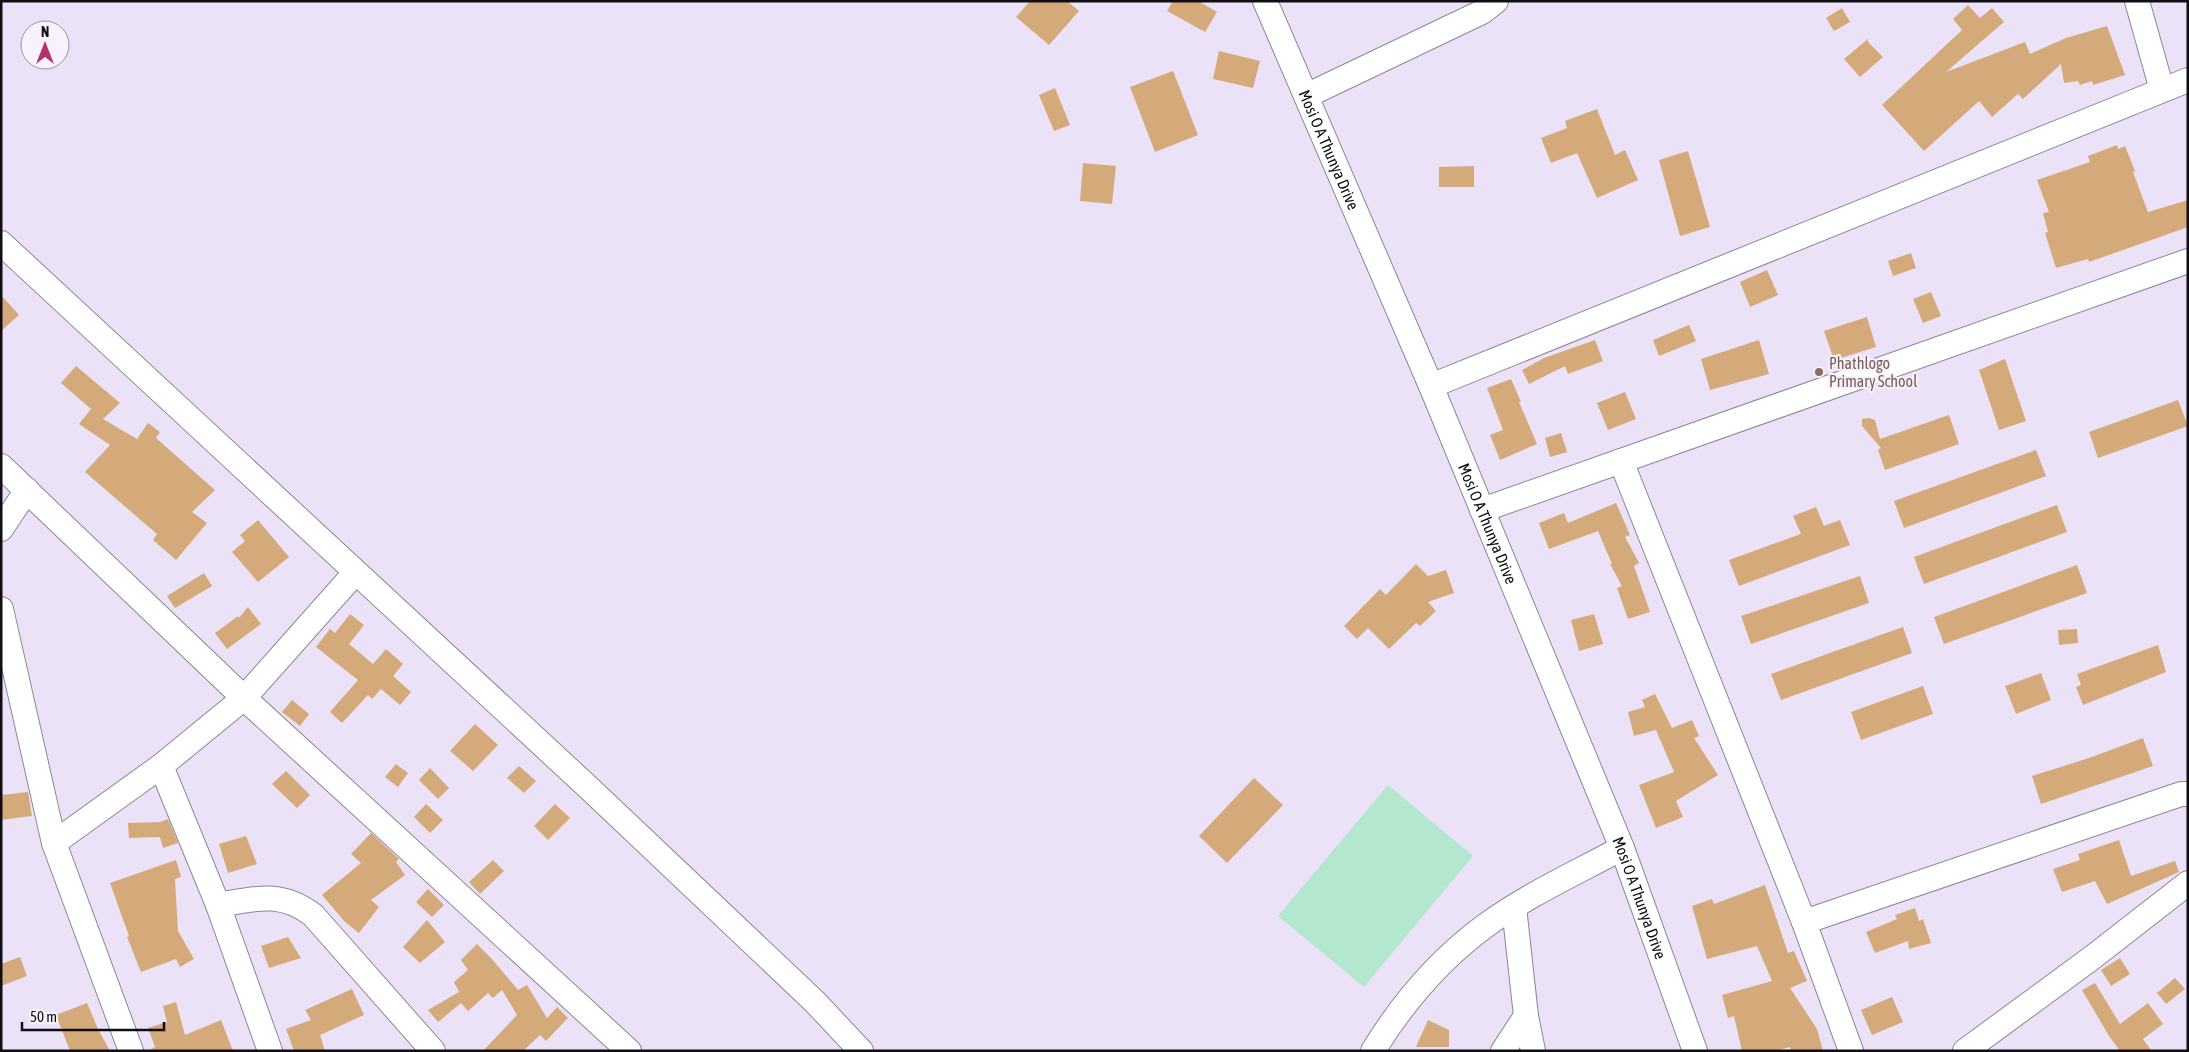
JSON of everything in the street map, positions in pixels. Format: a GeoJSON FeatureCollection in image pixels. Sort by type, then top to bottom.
{"type":"FeatureCollection","features":[{"type":"Feature","properties":{"kind":"street","name":"Mosi O A Thunya Drive"},"geometry":{"type":"LineString","coordinates":[[1265,1],[1431,386],[1622,848],[1695,1051]]}},
{"type":"Feature","properties":{"kind":"street"},"geometry":{"type":"LineString","coordinates":[[1306,96],[1482,12],[1496,1]]}},
{"type":"Feature","properties":{"kind":"street"},"geometry":{"type":"LineString","coordinates":[[2137,1],[2162,90]]}},
{"type":"Feature","properties":{"kind":"street"},"geometry":{"type":"LineString","coordinates":[[1431,386],[2188,80]]}},
{"type":"Feature","properties":{"kind":"street"},"geometry":{"type":"LineString","coordinates":[[1,243],[590,789],[815,1002],[862,1051]]}},
{"type":"Feature","properties":{"kind":"street"},"geometry":{"type":"LineString","coordinates":[[1482,510],[2188,261]]}},
{"type":"Feature","properties":{"kind":"street"},"geometry":{"type":"LineString","coordinates":[[1621,461],[1804,922],[1851,1051]]}},
{"type":"Feature","properties":{"kind":"street"},"geometry":{"type":"LineString","coordinates":[[1,466],[244,698],[629,1051]]}},
{"type":"Feature","properties":{"kind":"street"},"geometry":{"type":"LineString","coordinates":[[1,529],[27,490]]}},
{"type":"Feature","properties":{"kind":"street"},"geometry":{"type":"LineString","coordinates":[[54,844],[161,766],[244,698],[355,573]]}},
{"type":"Feature","properties":{"kind":"street"},"geometry":{"type":"LineString","coordinates":[[1,609],[54,844],[131,1051]]}},
{"type":"Feature","properties":{"kind":"street"},"geometry":{"type":"LineString","coordinates":[[161,766],[218,905],[270,1051]]}},
{"type":"Feature","properties":{"kind":"street"},"geometry":{"type":"LineString","coordinates":[[1804,922],[2181,794],[2188,794]]}},
{"type":"Feature","properties":{"kind":"street"},"geometry":{"type":"LineString","coordinates":[[1373,1051],[1395,1017],[1440,964],[1486,925],[1514,907],[1622,848]]}},
{"type":"Feature","properties":{"kind":"street"},"geometry":{"type":"LineString","coordinates":[[1965,1051],[2188,883]]}},
{"type":"Feature","properties":{"kind":"street"},"geometry":{"type":"LineString","coordinates":[[218,905],[274,898],[300,905],[313,915],[433,1051]]}},
{"type":"Feature","properties":{"kind":"street"},"geometry":{"type":"LineString","coordinates":[[1514,907],[1526,1016],[1533,1051]]}},
{"type":"Feature","properties":{"kind":"street"},"geometry":{"type":"LineString","coordinates":[[1503,1051],[1526,1016]]}},
{"type":"Feature","properties":{"kind":"green space"},"geometry":{"type":"Polygon","coordinates":[[[1388,785],[1473,856],[1364,987],[1278,916],[1388,785]]]}},
{"type":"Feature","properties":{"kind":"building"},"geometry":{"type":"Polygon","coordinates":[[[1030,1],[1067,1],[1079,11],[1049,45],[1016,17],[1030,1]]]}},
{"type":"Feature","properties":{"kind":"building"},"geometry":{"type":"Polygon","coordinates":[[[1173,1],[1198,1],[1217,12],[1205,32],[1167,11],[1173,1]]]}},
{"type":"Feature","properties":{"kind":"building"},"geometry":{"type":"Polygon","coordinates":[[[1968,5],[1980,18],[1992,8],[2004,22],[1946,72],[2025,42],[2030,54],[2066,38],[2107,26],[2125,75],[2093,85],[2092,81],[2080,85],[2078,81],[2064,83],[2061,64],[2023,99],[2018,94],[1992,117],[1979,101],[1924,151],[1882,105],[1962,30],[1953,19],[1968,5]]]}},
{"type":"Feature","properties":{"kind":"building"},"geometry":{"type":"Polygon","coordinates":[[[1842,8],[1850,22],[1834,31],[1826,18],[1842,8]]]}},
{"type":"Feature","properties":{"kind":"building"},"geometry":{"type":"Polygon","coordinates":[[[1868,39],[1868,42],[1883,57],[1860,77],[1844,59],[1868,39]]]}},
{"type":"Feature","properties":{"kind":"building"},"geometry":{"type":"Polygon","coordinates":[[[1219,51],[1260,61],[1253,88],[1213,79],[1219,51]]]}},
{"type":"Feature","properties":{"kind":"building"},"geometry":{"type":"Polygon","coordinates":[[[1173,71],[1198,135],[1155,152],[1130,87],[1173,71]]]}},
{"type":"Feature","properties":{"kind":"building"},"geometry":{"type":"Polygon","coordinates":[[[1055,88],[1070,125],[1054,131],[1039,95],[1055,88]]]}},
{"type":"Feature","properties":{"kind":"building"},"geometry":{"type":"Polygon","coordinates":[[[1597,109],[1615,155],[1625,150],[1638,180],[1597,198],[1577,153],[1551,163],[1541,138],[1567,128],[1565,121],[1597,109]]]}},
{"type":"Feature","properties":{"kind":"building"},"geometry":{"type":"Polygon","coordinates":[[[2117,145],[2118,149],[2125,146],[2148,212],[2188,200],[2188,227],[2089,262],[2088,259],[2056,268],[2045,233],[2048,232],[2043,213],[2049,212],[2037,180],[2090,162],[2088,156],[2117,145]]]}},
{"type":"Feature","properties":{"kind":"building"},"geometry":{"type":"Polygon","coordinates":[[[1688,151],[1710,227],[1680,236],[1659,160],[1688,151]]]}},
{"type":"Feature","properties":{"kind":"building"},"geometry":{"type":"Polygon","coordinates":[[[1083,163],[1116,166],[1112,204],[1080,201],[1083,163]]]}},
{"type":"Feature","properties":{"kind":"building"},"geometry":{"type":"Polygon","coordinates":[[[1474,166],[1474,187],[1439,187],[1439,167],[1474,166]]]}},
{"type":"Feature","properties":{"kind":"building"},"geometry":{"type":"Polygon","coordinates":[[[1911,253],[1916,268],[1893,276],[1888,261],[1911,253]]]}},
{"type":"Feature","properties":{"kind":"building"},"geometry":{"type":"Polygon","coordinates":[[[1767,270],[1778,295],[1750,307],[1740,282],[1767,270]]]}},
{"type":"Feature","properties":{"kind":"building"},"geometry":{"type":"Polygon","coordinates":[[[1931,292],[1941,316],[1923,323],[1913,299],[1931,292]]]}},
{"type":"Feature","properties":{"kind":"building"},"geometry":{"type":"Polygon","coordinates":[[[1,295],[19,315],[1,331],[1,295]]]}},
{"type":"Feature","properties":{"kind":"building"},"geometry":{"type":"Polygon","coordinates":[[[1867,317],[1876,347],[1834,360],[1824,331],[1867,317]]]}},
{"type":"Feature","properties":{"kind":"building"},"geometry":{"type":"Polygon","coordinates":[[[1689,325],[1696,341],[1659,356],[1653,340],[1689,325]]]}},
{"type":"Feature","properties":{"kind":"building"},"geometry":{"type":"Polygon","coordinates":[[[1595,340],[1603,361],[1568,374],[1565,366],[1529,384],[1522,370],[1544,358],[1595,340]]]}},
{"type":"Feature","properties":{"kind":"building"},"geometry":{"type":"Polygon","coordinates":[[[1759,340],[1769,374],[1710,390],[1701,359],[1759,340]]]}},
{"type":"Feature","properties":{"kind":"building"},"geometry":{"type":"Polygon","coordinates":[[[2005,359],[2026,421],[1999,430],[1979,370],[2005,359]]]}},
{"type":"Feature","properties":{"kind":"building"},"geometry":{"type":"Polygon","coordinates":[[[76,366],[120,403],[103,419],[137,439],[148,423],[160,432],[156,438],[215,490],[192,512],[207,523],[176,560],[153,540],[157,534],[85,472],[110,445],[79,424],[91,409],[61,383],[76,366]]]}},
{"type":"Feature","properties":{"kind":"building"},"geometry":{"type":"Polygon","coordinates":[[[1511,379],[1537,444],[1500,460],[1490,435],[1503,430],[1487,388],[1511,379]]]}},
{"type":"Feature","properties":{"kind":"building"},"geometry":{"type":"Polygon","coordinates":[[[1625,392],[1636,419],[1608,430],[1597,403],[1625,392]]]}},
{"type":"Feature","properties":{"kind":"building"},"geometry":{"type":"Polygon","coordinates":[[[2178,400],[2188,426],[2098,458],[2089,432],[2178,400]]]}},
{"type":"Feature","properties":{"kind":"building"},"geometry":{"type":"Polygon","coordinates":[[[1949,415],[1959,444],[1885,470],[1878,450],[1881,448],[1862,426],[1862,419],[1869,418],[1875,420],[1880,439],[1949,415]]]}},
{"type":"Feature","properties":{"kind":"building"},"geometry":{"type":"Polygon","coordinates":[[[1561,433],[1567,452],[1550,457],[1545,438],[1561,433]]]}},
{"type":"Feature","properties":{"kind":"building"},"geometry":{"type":"Polygon","coordinates":[[[2036,450],[2046,476],[1904,528],[1894,501],[2036,450]]]}},
{"type":"Feature","properties":{"kind":"building"},"geometry":{"type":"Polygon","coordinates":[[[1616,503],[1630,535],[1625,537],[1639,563],[1634,566],[1650,612],[1628,619],[1617,588],[1622,586],[1610,564],[1612,564],[1598,531],[1549,549],[1539,523],[1564,513],[1568,523],[1616,503]]]}},
{"type":"Feature","properties":{"kind":"building"},"geometry":{"type":"Polygon","coordinates":[[[2057,505],[2067,532],[1924,584],[1914,557],[2057,505]]]}},
{"type":"Feature","properties":{"kind":"building"},"geometry":{"type":"Polygon","coordinates":[[[1816,507],[1824,526],[1840,520],[1850,545],[1739,586],[1729,560],[1801,534],[1793,516],[1816,507]]]}},
{"type":"Feature","properties":{"kind":"building"},"geometry":{"type":"Polygon","coordinates":[[[258,520],[289,557],[258,582],[232,552],[245,541],[240,535],[258,520]]]}},
{"type":"Feature","properties":{"kind":"building"},"geometry":{"type":"Polygon","coordinates":[[[1416,564],[1428,576],[1446,570],[1454,593],[1428,602],[1436,611],[1420,626],[1416,623],[1389,649],[1368,628],[1357,639],[1344,626],[1380,589],[1386,595],[1416,564]]]}},
{"type":"Feature","properties":{"kind":"building"},"geometry":{"type":"Polygon","coordinates":[[[2077,565],[2087,593],[1944,644],[1934,617],[2077,565]]]}},
{"type":"Feature","properties":{"kind":"building"},"geometry":{"type":"Polygon","coordinates":[[[204,573],[212,586],[175,608],[167,596],[204,573]]]}},
{"type":"Feature","properties":{"kind":"building"},"geometry":{"type":"Polygon","coordinates":[[[1860,576],[1869,603],[1751,644],[1741,616],[1860,576]]]}},
{"type":"Feature","properties":{"kind":"building"},"geometry":{"type":"Polygon","coordinates":[[[248,607],[261,624],[227,649],[215,633],[238,616],[239,618],[248,607]]]}},
{"type":"Feature","properties":{"kind":"building"},"geometry":{"type":"Polygon","coordinates":[[[350,614],[364,625],[349,644],[373,664],[386,649],[403,664],[393,676],[411,692],[400,705],[381,689],[372,699],[368,695],[342,723],[330,712],[358,680],[316,647],[330,629],[335,633],[350,614]]]}},
{"type":"Feature","properties":{"kind":"building"},"geometry":{"type":"Polygon","coordinates":[[[1594,614],[1603,644],[1579,651],[1571,620],[1594,614]]]}},
{"type":"Feature","properties":{"kind":"building"},"geometry":{"type":"Polygon","coordinates":[[[1903,627],[1912,653],[1781,700],[1771,674],[1903,627]]]}},
{"type":"Feature","properties":{"kind":"building"},"geometry":{"type":"Polygon","coordinates":[[[2077,629],[2078,643],[2059,645],[2058,630],[2077,629]]]}},
{"type":"Feature","properties":{"kind":"building"},"geometry":{"type":"Polygon","coordinates":[[[2158,645],[2166,672],[2083,705],[2076,687],[2081,685],[2077,674],[2158,645]]]}},
{"type":"Feature","properties":{"kind":"building"},"geometry":{"type":"Polygon","coordinates":[[[2041,673],[2051,700],[2016,714],[2005,686],[2041,673]]]}},
{"type":"Feature","properties":{"kind":"building"},"geometry":{"type":"Polygon","coordinates":[[[1923,686],[1933,714],[1861,740],[1851,712],[1923,686]]]}},
{"type":"Feature","properties":{"kind":"building"},"geometry":{"type":"Polygon","coordinates":[[[1655,694],[1672,728],[1692,720],[1699,736],[1694,738],[1718,775],[1676,801],[1683,817],[1656,828],[1639,785],[1674,772],[1656,730],[1634,736],[1628,712],[1645,707],[1642,700],[1655,694]]]}},
{"type":"Feature","properties":{"kind":"building"},"geometry":{"type":"Polygon","coordinates":[[[292,700],[309,714],[300,726],[282,712],[292,700]]]}},
{"type":"Feature","properties":{"kind":"building"},"geometry":{"type":"Polygon","coordinates":[[[475,724],[498,745],[473,771],[450,751],[475,724]]]}},
{"type":"Feature","properties":{"kind":"building"},"geometry":{"type":"Polygon","coordinates":[[[2143,738],[2153,766],[2041,804],[2032,776],[2143,738]]]}},
{"type":"Feature","properties":{"kind":"building"},"geometry":{"type":"Polygon","coordinates":[[[396,764],[408,773],[398,787],[385,777],[396,764]]]}},
{"type":"Feature","properties":{"kind":"building"},"geometry":{"type":"Polygon","coordinates":[[[519,766],[536,781],[524,793],[507,778],[519,766]]]}},
{"type":"Feature","properties":{"kind":"building"},"geometry":{"type":"Polygon","coordinates":[[[430,768],[449,788],[438,799],[419,780],[430,768]]]}},
{"type":"Feature","properties":{"kind":"building"},"geometry":{"type":"Polygon","coordinates":[[[286,771],[310,795],[297,808],[272,784],[286,771]]]}},
{"type":"Feature","properties":{"kind":"building"},"geometry":{"type":"Polygon","coordinates":[[[1254,778],[1283,805],[1227,863],[1199,836],[1254,778]]]}},
{"type":"Feature","properties":{"kind":"building"},"geometry":{"type":"Polygon","coordinates":[[[28,792],[32,816],[1,820],[1,795],[28,792]]]}},
{"type":"Feature","properties":{"kind":"building"},"geometry":{"type":"Polygon","coordinates":[[[426,804],[443,820],[430,833],[414,817],[426,804]]]}},
{"type":"Feature","properties":{"kind":"building"},"geometry":{"type":"Polygon","coordinates":[[[555,804],[570,818],[548,840],[534,826],[555,804]]]}},
{"type":"Feature","properties":{"kind":"building"},"geometry":{"type":"Polygon","coordinates":[[[168,819],[178,843],[163,848],[160,837],[129,838],[128,823],[160,822],[168,819]]]}},
{"type":"Feature","properties":{"kind":"building"},"geometry":{"type":"Polygon","coordinates":[[[371,833],[399,859],[396,862],[405,875],[371,900],[379,907],[359,933],[345,922],[322,895],[361,863],[351,854],[371,833]]]}},
{"type":"Feature","properties":{"kind":"building"},"geometry":{"type":"Polygon","coordinates":[[[246,836],[257,864],[228,873],[219,844],[246,836]]]}},
{"type":"Feature","properties":{"kind":"building"},"geometry":{"type":"Polygon","coordinates":[[[2119,840],[2131,876],[2175,861],[2179,872],[2107,904],[2095,881],[2062,892],[2053,869],[2080,860],[2078,854],[2119,840]]]}},
{"type":"Feature","properties":{"kind":"building"},"geometry":{"type":"Polygon","coordinates":[[[176,860],[181,877],[175,879],[178,931],[194,959],[180,967],[176,959],[141,972],[127,937],[129,936],[110,883],[176,860]]]}},
{"type":"Feature","properties":{"kind":"building"},"geometry":{"type":"Polygon","coordinates":[[[493,860],[504,871],[480,894],[469,882],[493,860]]]}},
{"type":"Feature","properties":{"kind":"building"},"geometry":{"type":"Polygon","coordinates":[[[1765,885],[1788,953],[1794,951],[1807,981],[1790,988],[1817,1029],[1823,1051],[1791,1051],[1790,1047],[1775,1051],[1742,1051],[1734,1016],[1728,1018],[1722,995],[1772,981],[1757,946],[1707,959],[1692,906],[1712,899],[1714,904],[1765,885]]]}},
{"type":"Feature","properties":{"kind":"building"},"geometry":{"type":"Polygon","coordinates":[[[428,889],[444,905],[432,917],[416,902],[428,889]]]}},
{"type":"Feature","properties":{"kind":"building"},"geometry":{"type":"Polygon","coordinates":[[[1915,908],[1919,921],[1923,919],[1931,943],[1909,949],[1908,941],[1875,953],[1866,932],[1897,919],[1895,915],[1915,908]]]}},
{"type":"Feature","properties":{"kind":"building"},"geometry":{"type":"Polygon","coordinates":[[[427,920],[445,942],[420,963],[403,947],[427,920]]]}},
{"type":"Feature","properties":{"kind":"building"},"geometry":{"type":"Polygon","coordinates":[[[288,937],[301,958],[269,968],[261,946],[288,937]]]}},
{"type":"Feature","properties":{"kind":"building"},"geometry":{"type":"Polygon","coordinates":[[[477,944],[518,990],[527,985],[547,1018],[557,1007],[568,1018],[546,1041],[540,1035],[523,1051],[483,1051],[517,1015],[502,990],[493,998],[488,993],[468,1011],[461,1003],[438,1022],[428,1010],[459,992],[454,982],[468,970],[461,960],[477,944]]]}},
{"type":"Feature","properties":{"kind":"building"},"geometry":{"type":"Polygon","coordinates":[[[20,957],[27,976],[1,986],[1,964],[20,957]]]}},
{"type":"Feature","properties":{"kind":"building"},"geometry":{"type":"Polygon","coordinates":[[[2120,958],[2130,974],[2111,986],[2101,970],[2120,958]]]}},
{"type":"Feature","properties":{"kind":"building"},"geometry":{"type":"Polygon","coordinates":[[[2175,978],[2185,989],[2166,1004],[2157,993],[2175,978]]]}},
{"type":"Feature","properties":{"kind":"building"},"geometry":{"type":"Polygon","coordinates":[[[2095,983],[2120,1024],[2148,1003],[2163,1024],[2143,1039],[2152,1051],[2120,1051],[2082,990],[2095,983]]]}},
{"type":"Feature","properties":{"kind":"building"},"geometry":{"type":"Polygon","coordinates":[[[352,989],[364,1015],[320,1035],[325,1051],[294,1051],[286,1029],[311,1020],[305,1010],[352,989]]]}},
{"type":"Feature","properties":{"kind":"building"},"geometry":{"type":"Polygon","coordinates":[[[1892,997],[1903,1022],[1872,1035],[1861,1010],[1892,997]]]}},
{"type":"Feature","properties":{"kind":"building"},"geometry":{"type":"Polygon","coordinates":[[[176,1002],[185,1035],[221,1020],[233,1051],[148,1051],[155,1047],[148,1028],[167,1022],[163,1006],[176,1002]]]}},
{"type":"Feature","properties":{"kind":"building"},"geometry":{"type":"Polygon","coordinates":[[[87,1003],[110,1051],[70,1051],[56,1015],[87,1003]]]}},
{"type":"Feature","properties":{"kind":"building"},"geometry":{"type":"Polygon","coordinates":[[[1428,1020],[1449,1030],[1449,1047],[1416,1047],[1428,1020]]]}},
{"type":"Feature","properties":{"kind":"place","name":"Phathlogo Primary School"},"geometry":{"type":"Point","coordinates":[1819,372]}}]}
